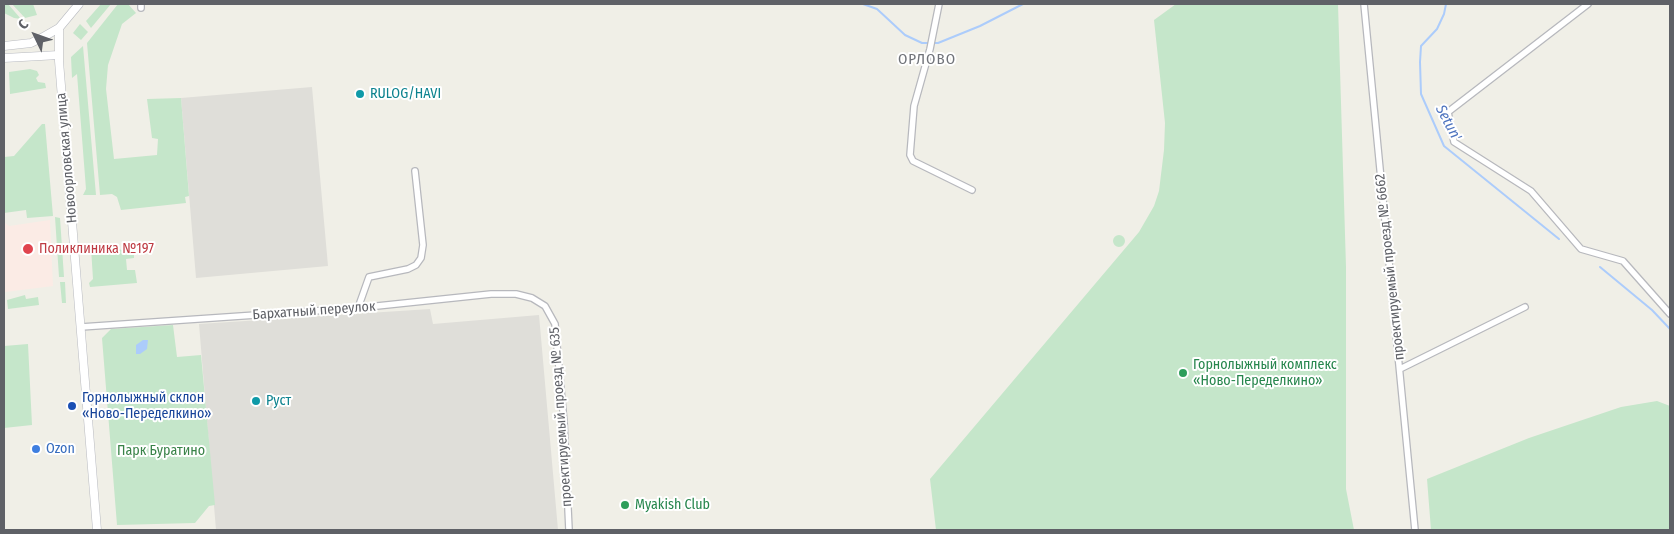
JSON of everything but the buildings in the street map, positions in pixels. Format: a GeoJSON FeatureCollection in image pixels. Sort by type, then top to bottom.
{"type":"FeatureCollection","features":[{"type":"Feature","properties":{"kind":"street"},"geometry":{"type":"LineString","coordinates":[[4,46],[31,43],[59,28],[80,4]]}},
{"type":"Feature","properties":{"kind":"street"},"geometry":{"type":"LineString","coordinates":[[939,4],[930,50],[914,106],[910,155],[913,161],[972,190]]}},
{"type":"Feature","properties":{"kind":"street","name":"проектируемый проезд № 6662"},"geometry":{"type":"LineString","coordinates":[[1364,4],[1415,530]]}},
{"type":"Feature","properties":{"kind":"street"},"geometry":{"type":"LineString","coordinates":[[1588,4],[1448,112],[1454,142],[1531,191],[1581,249],[1623,261],[1670,314]]}},
{"type":"Feature","properties":{"kind":"street","name":"Новоорловская улица"},"geometry":{"type":"LineString","coordinates":[[59,28],[59,55],[97,530]]}},
{"type":"Feature","properties":{"kind":"street"},"geometry":{"type":"LineString","coordinates":[[4,58],[59,55]]}},
{"type":"Feature","properties":{"kind":"street"},"geometry":{"type":"LineString","coordinates":[[358,308],[369,276],[408,270],[416,265],[421,258],[423,245],[416,171]]}},
{"type":"Feature","properties":{"kind":"street","name":"Бархатный переулок"},"geometry":{"type":"LineString","coordinates":[[81,327],[358,308],[507,294],[532,298],[545,306]]}},
{"type":"Feature","properties":{"kind":"street","name":"проектируемый проезд № 635"},"geometry":{"type":"LineString","coordinates":[[545,306],[555,324],[564,422],[569,530]]}},
{"type":"Feature","properties":{"kind":"street"},"geometry":{"type":"LineString","coordinates":[[1400,369],[1524,307]]}},
{"type":"Feature","properties":{"kind":"shaded area"},"geometry":{"type":"Polygon","coordinates":[[[312,87],[328,266],[196,278],[181,98],[312,87]]]}},
{"type":"Feature","properties":{"kind":"shaded area","name":"Поликлиника №197"},"geometry":{"type":"Polygon","coordinates":[[[50,220],[53,286],[5,292],[4,222],[9,226],[50,220]]]}},
{"type":"Feature","properties":{"kind":"shaded area"},"geometry":{"type":"Polygon","coordinates":[[[430,309],[433,324],[539,315],[558,530],[216,530],[199,324],[430,309]]]}},
{"type":"Feature","properties":{"kind":"green space"},"geometry":{"type":"Polygon","coordinates":[[[4,4],[8,4],[21,19],[4,13],[4,4]]]}},
{"type":"Feature","properties":{"kind":"green space"},"geometry":{"type":"Polygon","coordinates":[[[12,4],[33,4],[37,15],[25,18],[12,4]]]}},
{"type":"Feature","properties":{"kind":"green space"},"geometry":{"type":"Polygon","coordinates":[[[101,4],[111,4],[91,28],[86,21],[101,4]]]}},
{"type":"Feature","properties":{"kind":"green space"},"geometry":{"type":"Polygon","coordinates":[[[118,4],[128,4],[136,13],[122,24],[108,65],[106,89],[114,159],[157,155],[158,139],[152,138],[147,99],[181,98],[189,196],[185,197],[186,203],[121,210],[117,197],[112,194],[100,195],[87,43],[118,4]]]}},
{"type":"Feature","properties":{"kind":"green space","name":"Горнолыжный комплекс «Ново-Переделкино»"},"geometry":{"type":"Polygon","coordinates":[[[1176,4],[1338,4],[1346,267],[1346,489],[1354,530],[936,530],[930,479],[1139,232],[1154,206],[1159,191],[1165,123],[1154,20],[1176,4]]]}},
{"type":"Feature","properties":{"kind":"green space"},"geometry":{"type":"Polygon","coordinates":[[[80,24],[88,32],[81,40],[73,33],[80,24]]]}},
{"type":"Feature","properties":{"kind":"green space"},"geometry":{"type":"Polygon","coordinates":[[[83,46],[96,195],[83,195],[86,189],[77,74],[72,78],[71,57],[83,46]]]}},
{"type":"Feature","properties":{"kind":"green space"},"geometry":{"type":"Polygon","coordinates":[[[30,69],[37,71],[39,75],[36,78],[38,82],[45,83],[46,88],[10,94],[9,72],[30,69]]]}},
{"type":"Feature","properties":{"kind":"green space"},"geometry":{"type":"Polygon","coordinates":[[[42,124],[45,124],[53,216],[27,218],[26,210],[4,213],[4,157],[14,156],[42,124]]]}},
{"type":"Feature","properties":{"kind":"green space"},"geometry":{"type":"Polygon","coordinates":[[[55,217],[60,218],[64,277],[59,277],[55,217]]]}},
{"type":"Feature","properties":{"kind":"green space"},"geometry":{"type":"Polygon","coordinates":[[[1119,235],[1125,241],[1119,247],[1113,241],[1119,235]]]}},
{"type":"Feature","properties":{"kind":"green space"},"geometry":{"type":"Polygon","coordinates":[[[90,245],[119,249],[134,255],[134,258],[126,259],[127,270],[135,270],[137,283],[90,287],[89,283],[93,279],[91,248],[87,249],[90,245]]]}},
{"type":"Feature","properties":{"kind":"green space"},"geometry":{"type":"Polygon","coordinates":[[[60,282],[65,282],[66,303],[62,303],[60,282]]]}},
{"type":"Feature","properties":{"kind":"green space"},"geometry":{"type":"Polygon","coordinates":[[[25,295],[26,299],[38,297],[39,305],[8,309],[7,300],[25,295]]]}},
{"type":"Feature","properties":{"kind":"green space","name":"Парк Буратино"},"geometry":{"type":"Polygon","coordinates":[[[173,325],[177,357],[201,355],[215,505],[209,506],[195,523],[117,525],[102,338],[111,329],[173,325]]]}},
{"type":"Feature","properties":{"kind":"green space"},"geometry":{"type":"Polygon","coordinates":[[[28,344],[32,425],[4,428],[4,346],[28,344]]]}},
{"type":"Feature","properties":{"kind":"green space"},"geometry":{"type":"Polygon","coordinates":[[[1657,401],[1670,406],[1670,530],[1431,530],[1427,479],[1529,438],[1621,407],[1657,401]]]}},
{"type":"Feature","properties":{"kind":"water"},"geometry":{"type":"Polygon","coordinates":[[[143,340],[148,340],[147,349],[140,354],[136,354],[136,345],[143,340]]]}},
{"type":"Feature","properties":{"kind":"waterway","name":"Setun'"},"geometry":{"type":"LineString","coordinates":[[863,4],[877,9],[905,35],[922,43],[938,43],[980,26],[1023,4]]}},
{"type":"Feature","properties":{"kind":"waterway","name":"Setun'"},"geometry":{"type":"LineString","coordinates":[[1446,4],[1444,14],[1437,29],[1421,46],[1420,62],[1421,94],[1444,146],[1559,239]]}},
{"type":"Feature","properties":{"kind":"waterway","name":"Setun'"},"geometry":{"type":"LineString","coordinates":[[1600,267],[1652,310],[1670,329]]}},
{"type":"Feature","properties":{"kind":"place","name":"RULOG/HAVI"},"geometry":{"type":"Point","coordinates":[360,94]}},
{"type":"Feature","properties":{"kind":"place","name":"Поликлиника №197"},"geometry":{"type":"Point","coordinates":[28,249]}},
{"type":"Feature","properties":{"kind":"place","name":"Горнолыжный комплекс «Ново-Переделкино»"},"geometry":{"type":"Point","coordinates":[1183,373]}},
{"type":"Feature","properties":{"kind":"place","name":"Руст"},"geometry":{"type":"Point","coordinates":[256,401]}},
{"type":"Feature","properties":{"kind":"place","name":"Горнолыжный склон «Ново-Переделкино»"},"geometry":{"type":"Point","coordinates":[72,406]}},
{"type":"Feature","properties":{"kind":"place","name":"Ozon"},"geometry":{"type":"Point","coordinates":[36,449]}},
{"type":"Feature","properties":{"kind":"place","name":"Myakish Club"},"geometry":{"type":"Point","coordinates":[625,505]}},
{"type":"Feature","properties":{"kind":"district","name":"ОРЛОВО"},"geometry":{"type":"Point","coordinates":[927,60]}}]}
